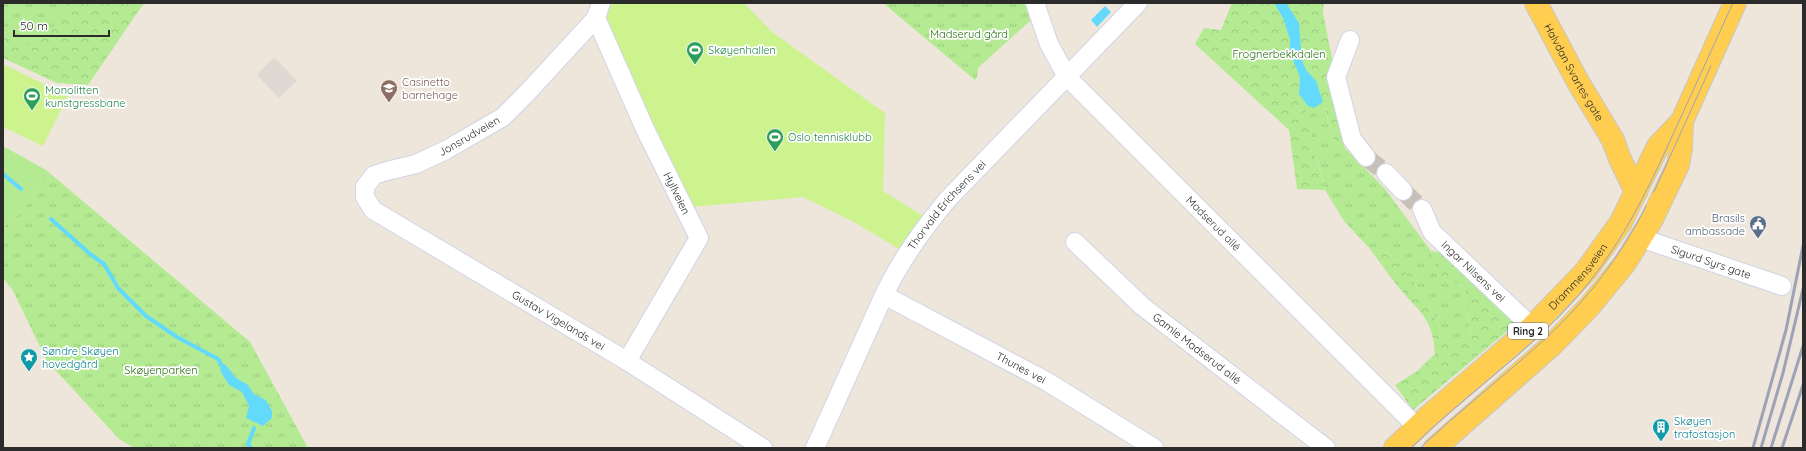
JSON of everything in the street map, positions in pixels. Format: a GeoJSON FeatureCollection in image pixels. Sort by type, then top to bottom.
{"type":"FeatureCollection","features":[{"type":"Feature","properties":{"kind":"main road","name":"Halvdan Svartes gate"},"geometry":{"type":"LineString","coordinates":[[1536,3],[1578,82],[1613,140],[1636,192]]}},
{"type":"Feature","properties":{"kind":"main road","name":"Drammensveien"},"geometry":{"type":"LineString","coordinates":[[1395,448],[1532,327],[1556,304],[1586,271],[1621,222],[1658,146],[1682,121],[1735,3]]}},
{"type":"Feature","properties":{"kind":"main road","name":"Drammensveien"},"geometry":{"type":"LineString","coordinates":[[1435,448],[1552,345],[1577,320],[1625,264],[1662,200],[1680,159],[1682,121]]}},
{"type":"Feature","properties":{"kind":"main road","name":"Halvdan Svartes gate"},"geometry":{"type":"LineString","coordinates":[[1613,140],[1648,167]]}},
{"type":"Feature","properties":{"kind":"main road"},"geometry":{"type":"LineString","coordinates":[[1648,167],[1660,188],[1662,200]]}},
{"type":"Feature","properties":{"kind":"street","name":"Madserud allé"},"geometry":{"type":"LineString","coordinates":[[1035,3],[1049,44],[1067,77],[1417,427]]}},
{"type":"Feature","properties":{"kind":"street","name":"Thorvald Erichsens vei"},"geometry":{"type":"LineString","coordinates":[[815,448],[884,294],[898,266],[924,228],[948,199],[1138,3]]}},
{"type":"Feature","properties":{"kind":"street","name":"Jonsrudveien"},"geometry":{"type":"LineString","coordinates":[[365,187],[374,176],[386,171],[416,164],[446,150],[502,116],[526,94],[598,11]]}},
{"type":"Feature","properties":{"kind":"street","name":"Hyllveien"},"geometry":{"type":"LineString","coordinates":[[598,11],[645,129],[699,238],[627,361]]}},
{"type":"Feature","properties":{"kind":"street"},"geometry":{"type":"LineString","coordinates":[[1350,40],[1336,77],[1352,139],[1366,158]]}},
{"type":"Feature","properties":{"kind":"street"},"geometry":{"type":"LineString","coordinates":[[1386,173],[1403,191]]}},
{"type":"Feature","properties":{"kind":"street","name":"Gustav Vigelands vei"},"geometry":{"type":"LineString","coordinates":[[365,187],[365,197],[373,210],[627,361],[763,448]]}},
{"type":"Feature","properties":{"kind":"street","name":"Ingar Nilsens vei"},"geometry":{"type":"LineString","coordinates":[[1422,209],[1432,232],[1532,327]]}},
{"type":"Feature","properties":{"kind":"street","name":"Sigurd Syrs gate"},"geometry":{"type":"LineString","coordinates":[[1641,238],[1782,286]]}},
{"type":"Feature","properties":{"kind":"street","name":"Gamle Madserud allé"},"geometry":{"type":"LineString","coordinates":[[1075,242],[1142,306],[1326,448]]}},
{"type":"Feature","properties":{"kind":"street","name":"Thunes vei"},"geometry":{"type":"LineString","coordinates":[[884,294],[1046,381],[1154,448]]}},
{"type":"Feature","properties":{"kind":"green space"},"geometry":{"type":"Polygon","coordinates":[[[3,3],[144,3],[88,85],[57,83],[3,58],[3,3]]]}},
{"type":"Feature","properties":{"kind":"green space"},"geometry":{"type":"Polygon","coordinates":[[[3,3],[68,3],[51,31],[43,27],[30,45],[3,31],[3,3]]]}},
{"type":"Feature","properties":{"kind":"green space","name":"Oslo tennisklubb"},"geometry":{"type":"Polygon","coordinates":[[[610,3],[744,3],[772,32],[885,113],[883,191],[923,216],[901,250],[852,221],[803,197],[691,207],[605,22],[610,3]]]}},
{"type":"Feature","properties":{"kind":"green space","name":"Madserud gård"},"geometry":{"type":"Polygon","coordinates":[[[883,3],[1025,3],[1030,21],[978,68],[977,77],[975,80],[883,3]]]}},
{"type":"Feature","properties":{"kind":"green space","name":"Frognerbekkdalen"},"geometry":{"type":"Polygon","coordinates":[[[1232,3],[1324,3],[1323,13],[1335,73],[1355,130],[1344,147],[1333,141],[1325,108],[1315,152],[1325,190],[1297,189],[1289,130],[1195,44],[1204,28],[1221,30],[1232,3]]]}},
{"type":"Feature","properties":{"kind":"green space","name":"Monolitten kunstgressbane"},"geometry":{"type":"Polygon","coordinates":[[[3,64],[68,96],[43,146],[3,127],[3,64]]]}},
{"type":"Feature","properties":{"kind":"green space"},"geometry":{"type":"Polygon","coordinates":[[[1325,108],[1333,141],[1344,147],[1385,189],[1431,251],[1439,277],[1464,286],[1471,338],[1446,344],[1433,312],[1413,280],[1385,251],[1370,249],[1344,221],[1325,190],[1305,111],[1325,108]]]}},
{"type":"Feature","properties":{"kind":"green space"},"geometry":{"type":"Polygon","coordinates":[[[3,146],[46,170],[29,202],[17,216],[3,227],[3,146]]]}},
{"type":"Feature","properties":{"kind":"green space","name":"Skøyenparken"},"geometry":{"type":"Polygon","coordinates":[[[46,170],[250,342],[308,448],[134,448],[119,439],[47,361],[13,291],[3,278],[3,227],[17,216],[29,202],[46,170]]]}},
{"type":"Feature","properties":{"kind":"green space"},"geometry":{"type":"Polygon","coordinates":[[[1370,249],[1385,251],[1413,280],[1433,312],[1446,344],[1471,338],[1464,286],[1439,277],[1431,251],[1470,257],[1524,312],[1512,327],[1413,410],[1395,385],[1416,372],[1435,354],[1432,332],[1424,317],[1396,284],[1370,249]]]}},
{"type":"Feature","properties":{"kind":"shaded area"},"geometry":{"type":"Polygon","coordinates":[[[274,57],[297,81],[279,98],[257,75],[274,57]]]}},
{"type":"Feature","properties":{"kind":"water"},"geometry":{"type":"Polygon","coordinates":[[[1274,3],[1286,3],[1299,23],[1302,60],[1306,70],[1316,81],[1323,102],[1314,108],[1308,106],[1299,94],[1300,77],[1290,53],[1290,39],[1283,18],[1274,3]]]}},
{"type":"Feature","properties":{"kind":"water"},"geometry":{"type":"Polygon","coordinates":[[[1105,6],[1111,12],[1097,27],[1091,20],[1105,6]]]}},
{"type":"Feature","properties":{"kind":"water"},"geometry":{"type":"Polygon","coordinates":[[[225,364],[236,378],[248,385],[254,394],[266,400],[272,411],[272,418],[263,426],[246,418],[249,406],[242,392],[229,385],[221,372],[220,367],[225,364]]]}},
{"type":"Feature","properties":{"kind":"waterway"},"geometry":{"type":"LineString","coordinates":[[3,174],[21,189]]}},
{"type":"Feature","properties":{"kind":"waterway"},"geometry":{"type":"LineString","coordinates":[[51,219],[90,254],[104,264],[118,288],[146,316],[177,337],[218,359],[222,366]]}},
{"type":"Feature","properties":{"kind":"waterway"},"geometry":{"type":"LineString","coordinates":[[251,448],[248,444],[254,428]]}},
{"type":"Feature","properties":{"kind":"tunnel"},"geometry":{"type":"LineString","coordinates":[[1366,157],[1386,173]]}},
{"type":"Feature","properties":{"kind":"tunnel"},"geometry":{"type":"LineString","coordinates":[[1403,191],[1422,209]]}},
{"type":"Feature","properties":{"kind":"tram line"},"geometry":{"type":"LineString","coordinates":[[1411,448],[1539,336],[1559,317],[1595,275],[1610,254],[1636,211],[1733,3]]}},
{"type":"Feature","properties":{"kind":"tram line"},"geometry":{"type":"LineString","coordinates":[[1654,192],[1711,66]]}},
{"type":"Feature","properties":{"kind":"tram line"},"geometry":{"type":"LineString","coordinates":[[1420,448],[1546,338],[1561,323],[1589,293],[1614,260],[1646,206]]}},
{"type":"Feature","properties":{"kind":"railway"},"geometry":{"type":"LineString","coordinates":[[1753,448],[1786,330],[1803,246]]}},
{"type":"Feature","properties":{"kind":"railway"},"geometry":{"type":"LineString","coordinates":[[1761,448],[1783,373],[1803,289]]}},
{"type":"Feature","properties":{"kind":"railway"},"geometry":{"type":"LineString","coordinates":[[1771,448],[1803,346]]}},
{"type":"Feature","properties":{"kind":"railway"},"geometry":{"type":"LineString","coordinates":[[1782,448],[1803,385]]}},
{"type":"Feature","properties":{"kind":"place","name":"Skøyenhallen"},"geometry":{"type":"Point","coordinates":[695,65]}},
{"type":"Feature","properties":{"kind":"place","name":"Casinetto barnehage"},"geometry":{"type":"Point","coordinates":[389,103]}},
{"type":"Feature","properties":{"kind":"place","name":"Monolitten kunstgressbane"},"geometry":{"type":"Point","coordinates":[32,111]}},
{"type":"Feature","properties":{"kind":"place","name":"Oslo tennisklubb"},"geometry":{"type":"Point","coordinates":[775,152]}},
{"type":"Feature","properties":{"kind":"place","name":"Brasils ambassade"},"geometry":{"type":"Point","coordinates":[1758,239]}},
{"type":"Feature","properties":{"kind":"place","name":"Søndre Skøyen hovedgård"},"geometry":{"type":"Point","coordinates":[29,372]}},
{"type":"Feature","properties":{"kind":"place","name":"Skøyen trafostasjon"},"geometry":{"type":"Point","coordinates":[1661,442]}}]}
